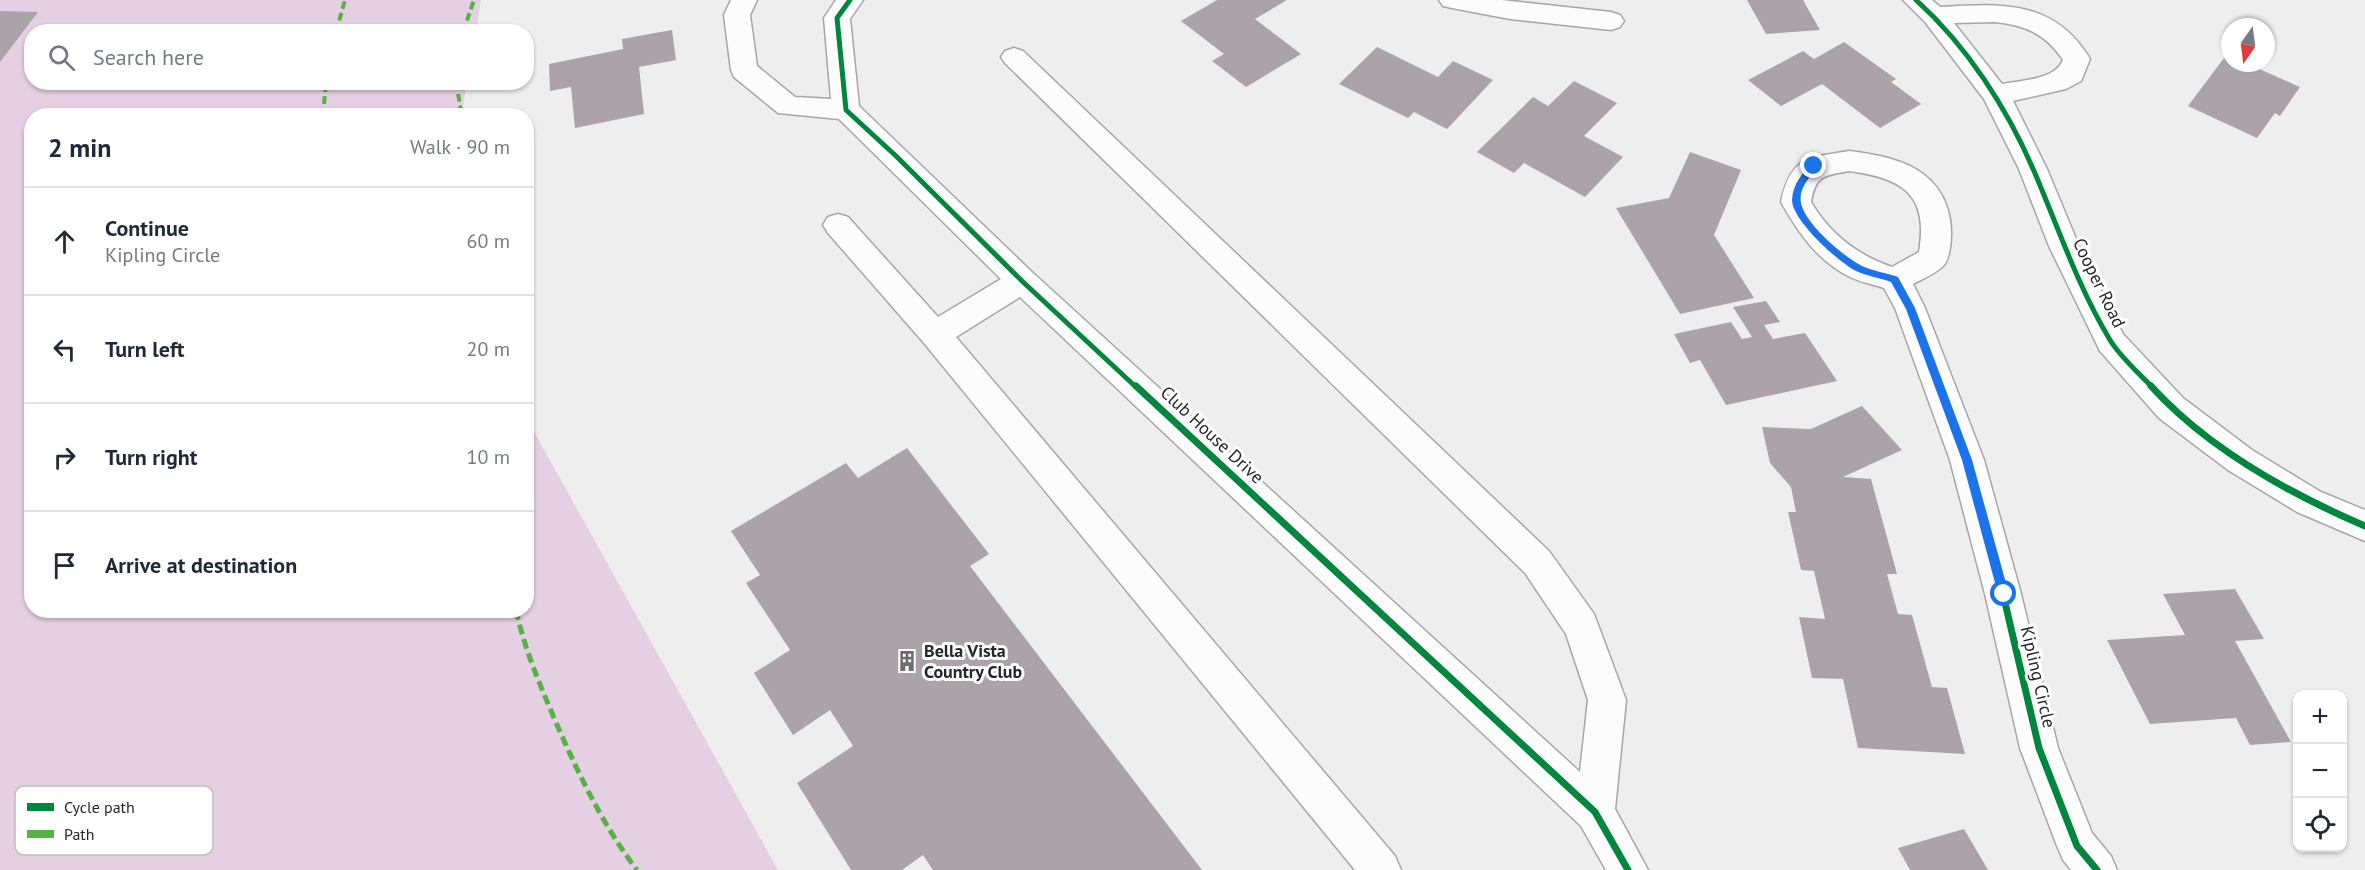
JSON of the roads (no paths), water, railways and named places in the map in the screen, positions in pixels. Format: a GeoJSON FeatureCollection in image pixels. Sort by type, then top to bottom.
{"type":"FeatureCollection","features":[{"type":"Feature","properties":{"kind":"street"},"geometry":{"type":"LineString","coordinates":[[744,0],[737,15],[744,70],[788,106],[846,110],[837,18],[850,0]]}},
{"type":"Feature","properties":{"kind":"street"},"geometry":{"type":"LineString","coordinates":[[1452,0],[1510,10],[1611,21]]}},
{"type":"Feature","properties":{"kind":"street"},"geometry":{"type":"LineString","coordinates":[[1925,8],[1994,13],[2024,18],[2047,25],[2068,43],[2077,59],[2071,74],[2056,82],[1996,95]]}},
{"type":"Feature","properties":{"kind":"street","name":"Cooper Road"},"geometry":{"type":"LineString","coordinates":[[1925,8],[1996,95],[2033,169],[2064,246],[2111,342],[2171,408],[2240,460],[2309,502],[2365,526]]}},
{"type":"Feature","properties":{"kind":"street"},"geometry":{"type":"LineString","coordinates":[[1014,57],[1537,562],[1581,626],[1607,700],[1595,812]]}},
{"type":"Feature","properties":{"kind":"street","name":"Club House Drive"},"geometry":{"type":"LineString","coordinates":[[846,110],[896,156],[1022,281],[1595,812],[1628,870]]}},
{"type":"Feature","properties":{"kind":"street"},"geometry":{"type":"LineString","coordinates":[[1850,161],[1872,163],[1898,171],[1920,185],[1936,215],[1933,258],[1895,280],[1859,268],[1832,249],[1808,223],[1796,202],[1800,181],[1814,166],[1850,161]]}},
{"type":"Feature","properties":{"kind":"street"},"geometry":{"type":"LineString","coordinates":[[838,225],[935,334],[1381,870]]}},
{"type":"Feature","properties":{"kind":"street","name":"Kipling Circle"},"geometry":{"type":"LineString","coordinates":[[1895,280],[1910,308],[1967,460],[2004,594],[2039,748],[2078,846],[2097,870]]}},
{"type":"Feature","properties":{"kind":"street"},"geometry":{"type":"LineString","coordinates":[[935,334],[1022,281]]}},
{"type":"Feature","properties":{"kind":"place","name":"Bella Vista Country Club"},"geometry":{"type":"Point","coordinates":[907,661]}}]}
